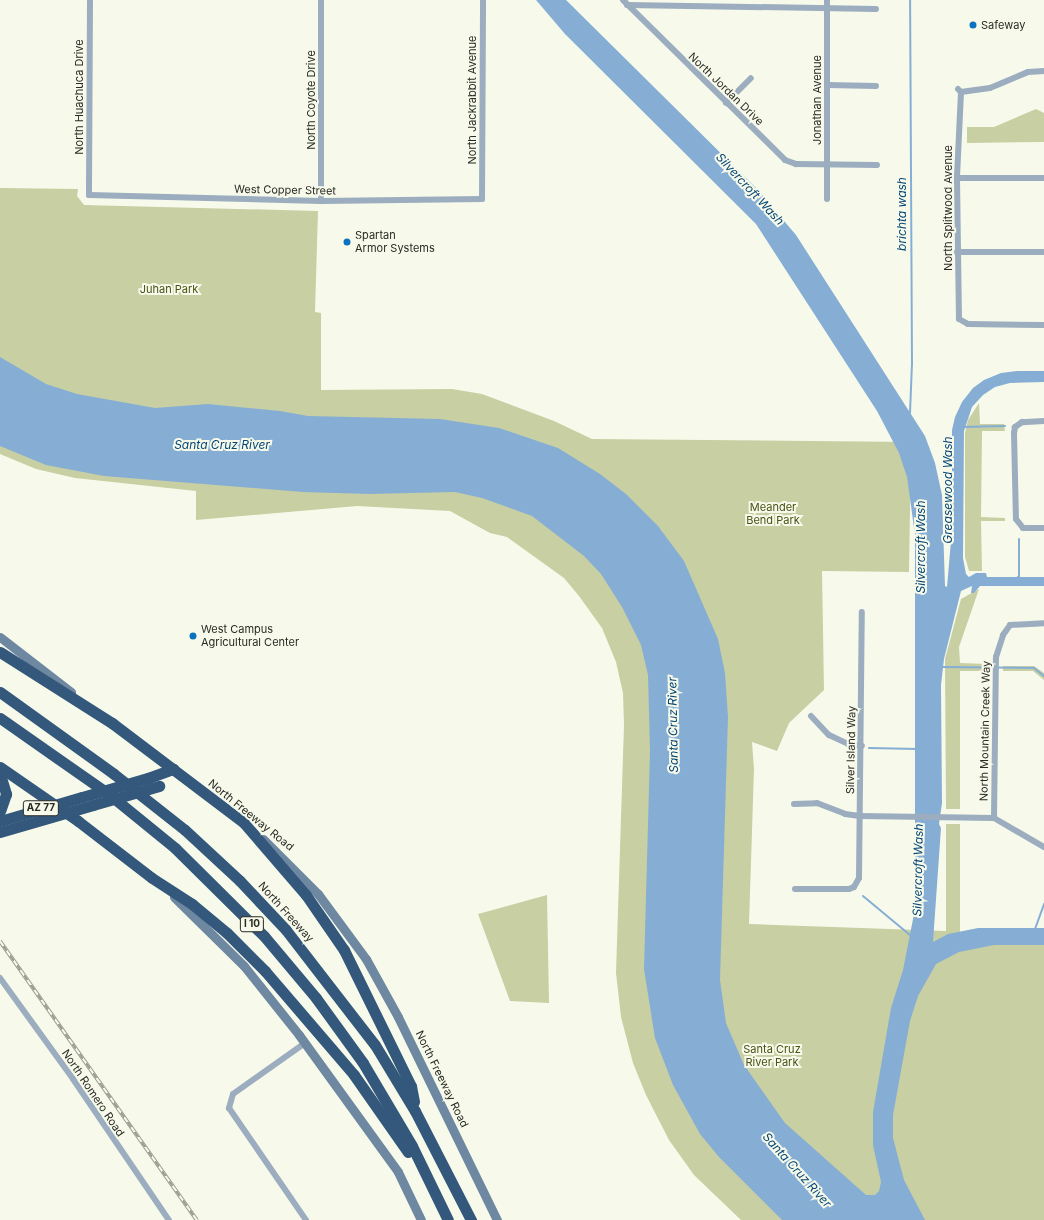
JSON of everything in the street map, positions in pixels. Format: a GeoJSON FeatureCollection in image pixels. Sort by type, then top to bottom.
{"type":"FeatureCollection","features":[{"type":"Feature","properties":{"kind":"highway"},"geometry":{"type":"LineString","coordinates":[[0,652],[112,723]]}},
{"type":"Feature","properties":{"kind":"highway","name":"North Freeway"},"geometry":{"type":"LineString","coordinates":[[0,692],[156,806],[240,881],[308,956],[352,1012],[415,1111],[471,1220]]}},
{"type":"Feature","properties":{"kind":"highway","name":"I 10"},"geometry":{"type":"LineString","coordinates":[[0,718],[140,819],[206,876],[264,936],[316,998],[363,1063],[391,1108],[448,1220]]}},
{"type":"Feature","properties":{"kind":"highway","name":"North Freeway Road"},"geometry":{"type":"LineString","coordinates":[[112,723],[244,823]]}},
{"type":"Feature","properties":{"kind":"highway"},"geometry":{"type":"LineString","coordinates":[[0,767],[204,914],[265,971],[354,1075],[435,1192]]}},
{"type":"Feature","properties":{"kind":"highway","name":"AZ 77"},"geometry":{"type":"LineString","coordinates":[[0,821],[148,778],[173,769]]}},
{"type":"Feature","properties":{"kind":"highway","name":"AZ 77"},"geometry":{"type":"LineString","coordinates":[[0,832],[159,786],[173,769]]}},
{"type":"Feature","properties":{"kind":"highway"},"geometry":{"type":"LineString","coordinates":[[0,774],[6,794],[0,811]]}},
{"type":"Feature","properties":{"kind":"highway"},"geometry":{"type":"LineString","coordinates":[[244,823],[306,895],[341,944],[411,1086],[415,1111]]}},
{"type":"Feature","properties":{"kind":"main road","name":"North Freeway Road"},"geometry":{"type":"LineString","coordinates":[[0,637],[112,723]]}},
{"type":"Feature","properties":{"kind":"main road","name":"North Freeway Road"},"geometry":{"type":"LineString","coordinates":[[244,823],[279,853],[318,894],[366,959],[394,1011],[497,1220]]}},
{"type":"Feature","properties":{"kind":"main road"},"geometry":{"type":"LineString","coordinates":[[152,878],[225,945],[305,1044],[398,1172],[421,1220]]}},
{"type":"Feature","properties":{"kind":"street","name":"North Huachuca Drive"},"geometry":{"type":"LineString","coordinates":[[88,195],[90,0]]}},
{"type":"Feature","properties":{"kind":"street","name":"North Coyote Drive"},"geometry":{"type":"LineString","coordinates":[[321,0],[321,201]]}},
{"type":"Feature","properties":{"kind":"street","name":"North Jackrabbit Avenue"},"geometry":{"type":"LineString","coordinates":[[482,199],[483,0]]}},
{"type":"Feature","properties":{"kind":"street","name":"Jonathan Avenue"},"geometry":{"type":"LineString","coordinates":[[827,0],[827,200]]}},
{"type":"Feature","properties":{"kind":"street"},"geometry":{"type":"LineString","coordinates":[[625,2],[876,9]]}},
{"type":"Feature","properties":{"kind":"street","name":"North Jordan Drive"},"geometry":{"type":"LineString","coordinates":[[625,2],[785,160],[796,164],[828,166],[877,165]]}},
{"type":"Feature","properties":{"kind":"street","name":"North Splitwood Avenue"},"geometry":{"type":"LineString","coordinates":[[1044,72],[1028,72],[990,88],[960,90],[957,178],[958,313],[960,323],[1044,325]]}},
{"type":"Feature","properties":{"kind":"street"},"geometry":{"type":"LineString","coordinates":[[726,103],[751,78]]}},
{"type":"Feature","properties":{"kind":"street"},"geometry":{"type":"LineString","coordinates":[[827,85],[876,86]]}},
{"type":"Feature","properties":{"kind":"street"},"geometry":{"type":"LineString","coordinates":[[957,178],[1044,178]]}},
{"type":"Feature","properties":{"kind":"street","name":"West Copper Street"},"geometry":{"type":"LineString","coordinates":[[88,195],[321,201],[482,199]]}},
{"type":"Feature","properties":{"kind":"street"},"geometry":{"type":"LineString","coordinates":[[957,252],[1044,252]]}},
{"type":"Feature","properties":{"kind":"street"},"geometry":{"type":"LineString","coordinates":[[1044,421],[1018,422],[1014,433],[1015,507],[1017,527],[1044,528]]}},
{"type":"Feature","properties":{"kind":"street","name":"Silver Island Way"},"geometry":{"type":"LineString","coordinates":[[795,889],[856,887],[859,878],[862,746],[862,612]]}},
{"type":"Feature","properties":{"kind":"street","name":"North Mountain Creek Way"},"geometry":{"type":"LineString","coordinates":[[994,818],[996,657],[1008,624],[1044,623]]}},
{"type":"Feature","properties":{"kind":"street"},"geometry":{"type":"LineString","coordinates":[[811,716],[836,740],[862,746]]}},
{"type":"Feature","properties":{"kind":"street"},"geometry":{"type":"LineString","coordinates":[[794,804],[817,803],[844,814],[860,816],[994,818],[1044,846]]}},
{"type":"Feature","properties":{"kind":"street","name":"North Romero Road"},"geometry":{"type":"LineString","coordinates":[[0,978],[73,1079],[169,1220]]}},
{"type":"Feature","properties":{"kind":"street"},"geometry":{"type":"LineString","coordinates":[[305,1044],[233,1094],[229,1108],[306,1220]]}},
{"type":"Feature","properties":{"kind":"green space"},"geometry":{"type":"Polygon","coordinates":[[[1036,109],[1044,113],[1044,142],[967,143],[967,127],[994,127],[1036,109]]]}},
{"type":"Feature","properties":{"kind":"green space","name":"Santa Cruz River Park"},"geometry":{"type":"Polygon","coordinates":[[[0,188],[78,189],[77,196],[84,205],[318,211],[315,312],[321,313],[321,390],[452,389],[482,394],[554,421],[592,439],[911,442],[909,572],[822,571],[824,690],[789,723],[777,751],[752,742],[754,769],[749,924],[946,931],[946,824],[960,824],[960,932],[1044,934],[1044,1220],[741,1220],[694,1175],[669,1140],[646,1095],[633,1063],[621,1017],[616,973],[624,725],[623,693],[616,662],[602,628],[564,578],[507,537],[490,533],[450,511],[357,506],[196,520],[196,491],[75,478],[36,469],[0,454],[0,188]]]}},
{"type":"Feature","properties":{"kind":"green space"},"geometry":{"type":"Polygon","coordinates":[[[979,403],[980,424],[1004,424],[1005,431],[982,431],[981,517],[1005,518],[1005,521],[981,521],[982,571],[969,571],[965,557],[965,433],[968,420],[979,403]]]}},
{"type":"Feature","properties":{"kind":"green space"},"geometry":{"type":"Polygon","coordinates":[[[979,589],[959,647],[960,663],[989,664],[989,671],[960,671],[960,809],[946,809],[945,659],[961,599],[979,589]]]}},
{"type":"Feature","properties":{"kind":"green space"},"geometry":{"type":"Polygon","coordinates":[[[1003,666],[1034,666],[1044,673],[1044,680],[1033,671],[1003,671],[1003,666]]]}},
{"type":"Feature","properties":{"kind":"green space"},"geometry":{"type":"Polygon","coordinates":[[[547,895],[549,1003],[510,1001],[478,914],[547,895]]]}},
{"type":"Feature","properties":{"kind":"water","name":"Santa Cruz River"},"geometry":{"type":"Polygon","coordinates":[[[536,0],[566,0],[758,190],[796,235],[925,436],[935,463],[942,495],[945,586],[947,587],[952,529],[952,430],[955,417],[962,402],[973,388],[984,380],[1001,373],[1017,371],[1044,371],[1044,382],[1010,383],[995,387],[983,395],[972,407],[964,431],[963,558],[966,574],[969,577],[976,573],[986,573],[987,577],[1044,577],[1044,586],[980,586],[974,593],[971,593],[972,586],[961,591],[944,659],[941,685],[942,803],[939,824],[941,828],[933,942],[948,934],[978,928],[1044,928],[1044,945],[994,945],[959,952],[936,964],[918,996],[910,1021],[893,1115],[893,1138],[904,1180],[925,1220],[782,1220],[719,1157],[700,1134],[673,1085],[655,1038],[644,969],[650,751],[648,675],[641,645],[622,607],[601,574],[584,556],[532,516],[482,498],[455,492],[369,494],[303,492],[104,476],[46,465],[0,446],[0,357],[46,384],[77,394],[155,408],[208,404],[280,411],[308,416],[440,419],[499,428],[558,448],[600,474],[626,494],[658,526],[684,561],[718,639],[725,673],[728,717],[720,980],[726,1023],[744,1065],[785,1123],[866,1195],[875,1195],[879,1191],[881,1182],[873,1145],[873,1112],[891,1008],[903,970],[915,909],[915,535],[907,477],[899,453],[877,411],[756,224],[565,34],[536,0]]]}},
{"type":"Feature","properties":{"kind":"waterway","name":"brichta wash"},"geometry":{"type":"LineString","coordinates":[[910,0],[912,364],[910,413]]}},
{"type":"Feature","properties":{"kind":"waterway"},"geometry":{"type":"LineString","coordinates":[[962,427],[1005,426]]}},
{"type":"Feature","properties":{"kind":"waterway"},"geometry":{"type":"LineString","coordinates":[[1016,579],[1019,576],[1019,539]]}},
{"type":"Feature","properties":{"kind":"waterway"},"geometry":{"type":"LineString","coordinates":[[942,667],[1034,668],[1044,676]]}},
{"type":"Feature","properties":{"kind":"waterway"},"geometry":{"type":"LineString","coordinates":[[869,748],[918,749]]}},
{"type":"Feature","properties":{"kind":"waterway"},"geometry":{"type":"LineString","coordinates":[[863,896],[910,935]]}},
{"type":"Feature","properties":{"kind":"waterway"},"geometry":{"type":"LineString","coordinates":[[1035,929],[1044,904]]}},
{"type":"Feature","properties":{"kind":"railway"},"geometry":{"type":"LineString","coordinates":[[0,941],[197,1220]]}},
{"type":"Feature","properties":{"kind":"place","name":"Safeway"},"geometry":{"type":"Point","coordinates":[973,25]}},
{"type":"Feature","properties":{"kind":"place","name":"Spartan Armor Systems"},"geometry":{"type":"Point","coordinates":[347,242]}},
{"type":"Feature","properties":{"kind":"place","name":"West Campus Agricultural Center"},"geometry":{"type":"Point","coordinates":[193,636]}},
{"type":"Feature","properties":{"kind":"water label","name":"Silvercroft Wash"},"geometry":{"type":"Point","coordinates":[750,189]}},
{"type":"Feature","properties":{"kind":"water label","name":"Greasewood Wash"},"geometry":{"type":"Point","coordinates":[948,490]}},
{"type":"Feature","properties":{"kind":"water label","name":"Silvercroft Wash"},"geometry":{"type":"Point","coordinates":[921,547]}},
{"type":"Feature","properties":{"kind":"water label","name":"Silvercroft Wash"},"geometry":{"type":"Point","coordinates":[918,870]}},
{"type":"Feature","properties":{"kind":"park label","name":"Juhan Park"},"geometry":{"type":"Point","coordinates":[169,289]}},
{"type":"Feature","properties":{"kind":"park label","name":"Meander Bend Park"},"geometry":{"type":"Point","coordinates":[773,514]}}]}
